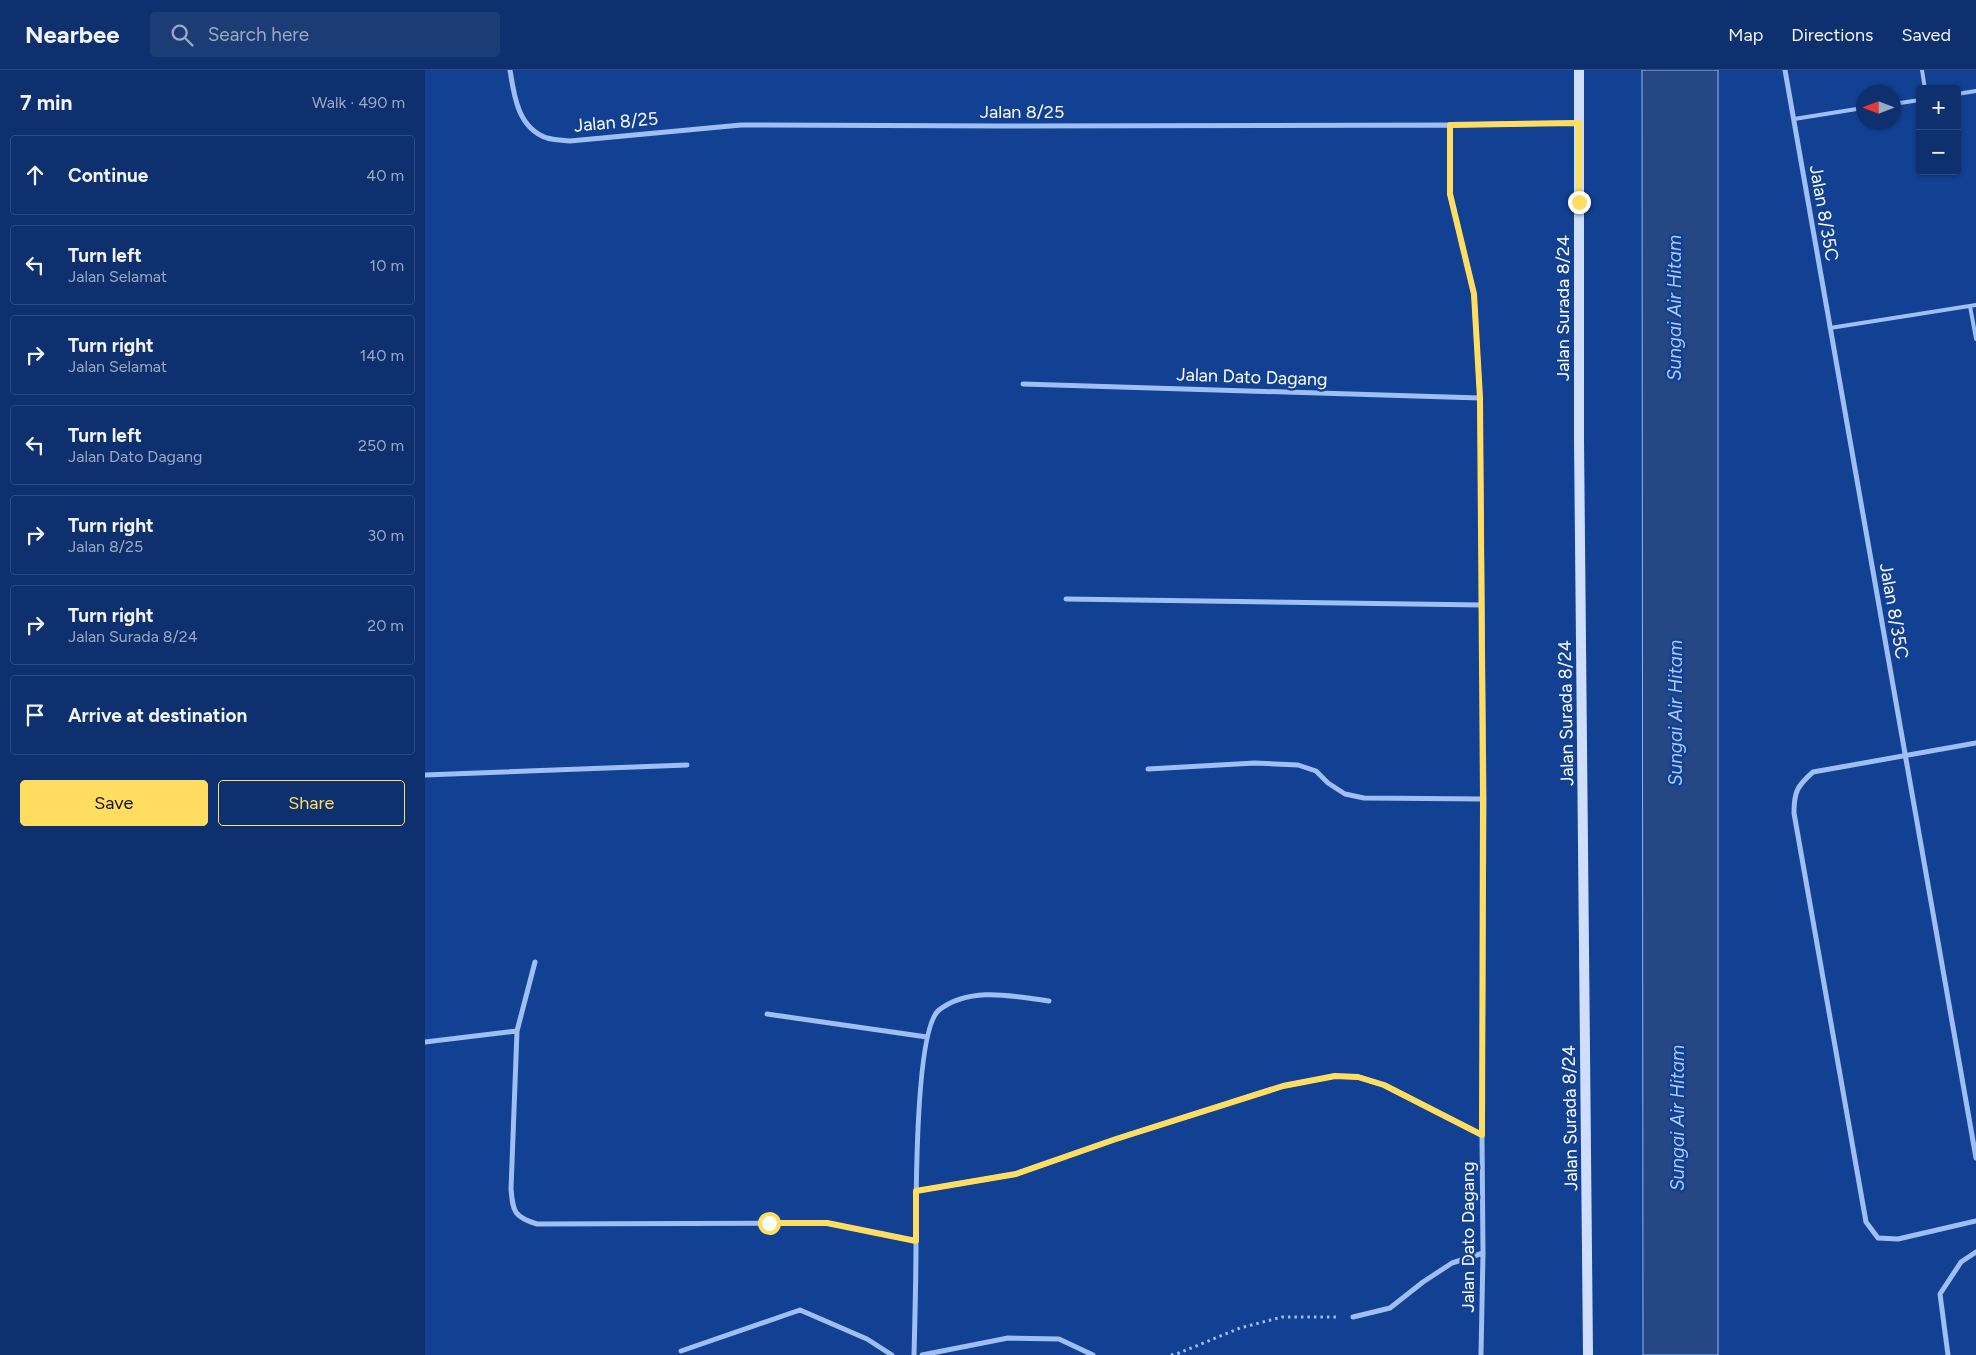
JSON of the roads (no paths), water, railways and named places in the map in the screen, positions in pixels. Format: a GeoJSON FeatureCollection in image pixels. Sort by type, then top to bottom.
{"type":"FeatureCollection","features":[{"type":"Feature","properties":{"kind":"street","name":"Jalan 8/25"},"geometry":{"type":"LineString","coordinates":[[510,70],[513,94],[521,115],[532,130],[548,138],[570,141],[741,124],[1003,126],[1579,123]]}},
{"type":"Feature","properties":{"kind":"street","name":"Jalan Surada 8/24"},"geometry":{"type":"LineString","coordinates":[[1579,70],[1579,460],[1588,1355]]}},
{"type":"Feature","properties":{"kind":"street","name":"Jalan 8/35C"},"geometry":{"type":"LineString","coordinates":[[1785,70],[1976,1158]]}},
{"type":"Feature","properties":{"kind":"street","name":"Jalan Dato Dagang"},"geometry":{"type":"LineString","coordinates":[[1450,125],[1450,194],[1474,294],[1480,398],[1483,799],[1483,1253],[1481,1355]]}},
{"type":"Feature","properties":{"kind":"street","name":"Jalan Dato Dagang"},"geometry":{"type":"LineString","coordinates":[[1023,384],[1480,398]]}},
{"type":"Feature","properties":{"kind":"street"},"geometry":{"type":"LineString","coordinates":[[1066,599],[1482,605]]}},
{"type":"Feature","properties":{"kind":"street"},"geometry":{"type":"LineString","coordinates":[[1976,743],[1813,772],[1801,782],[1794,796],[1794,813],[1866,1222],[1878,1238],[1898,1239],[1976,1221]]}},
{"type":"Feature","properties":{"kind":"street"},"geometry":{"type":"LineString","coordinates":[[1148,769],[1255,763],[1298,765],[1316,771],[1328,784],[1345,794],[1363,798],[1483,799]]}},
{"type":"Feature","properties":{"kind":"street"},"geometry":{"type":"LineString","coordinates":[[425,775],[687,765]]}},
{"type":"Feature","properties":{"kind":"street"},"geometry":{"type":"LineString","coordinates":[[535,962],[517,1031],[511,1189],[513,1209],[523,1220],[537,1224],[827,1223],[916,1241]]}},
{"type":"Feature","properties":{"kind":"street"},"geometry":{"type":"LineString","coordinates":[[914,1355],[916,1191],[921,1082],[927,1037],[937,1012],[957,999],[996,994],[1049,1001]]}},
{"type":"Feature","properties":{"kind":"street"},"geometry":{"type":"LineString","coordinates":[[767,1014],[927,1037]]}},
{"type":"Feature","properties":{"kind":"street"},"geometry":{"type":"LineString","coordinates":[[425,1042],[517,1031]]}},
{"type":"Feature","properties":{"kind":"street"},"geometry":{"type":"LineString","coordinates":[[916,1191],[1016,1174],[1116,1139],[1283,1086],[1335,1076],[1358,1077],[1384,1085],[1482,1135]]}},
{"type":"Feature","properties":{"kind":"street"},"geometry":{"type":"LineString","coordinates":[[1948,1355],[1940,1294],[1961,1262],[1976,1252]]}},
{"type":"Feature","properties":{"kind":"street"},"geometry":{"type":"LineString","coordinates":[[1353,1317],[1390,1308],[1423,1282],[1452,1263],[1483,1253]]}},
{"type":"Feature","properties":{"kind":"street"},"geometry":{"type":"LineString","coordinates":[[681,1351],[800,1310],[867,1339],[892,1355]]}},
{"type":"Feature","properties":{"kind":"street"},"geometry":{"type":"LineString","coordinates":[[921,1355],[1008,1338],[1059,1339],[1093,1355]]}},
{"type":"Feature","properties":{"kind":"lane"},"geometry":{"type":"LineString","coordinates":[[1922,70],[1924,85]]}},
{"type":"Feature","properties":{"kind":"lane"},"geometry":{"type":"LineString","coordinates":[[1961,93],[1976,91]]}},
{"type":"Feature","properties":{"kind":"lane"},"geometry":{"type":"LineString","coordinates":[[1901,103],[1916,101]]}},
{"type":"Feature","properties":{"kind":"lane"},"geometry":{"type":"LineString","coordinates":[[1793,120],[1856,109]]}},
{"type":"Feature","properties":{"kind":"lane"},"geometry":{"type":"LineString","coordinates":[[1830,328],[1976,305]]}},
{"type":"Feature","properties":{"kind":"lane"},"geometry":{"type":"LineString","coordinates":[[1970,306],[1976,339]]}},
{"type":"Feature","properties":{"kind":"water","name":"Sungai Air Hitam"},"geometry":{"type":"Polygon","coordinates":[[[1642,70],[1718,70],[1718,1355],[1643,1355],[1642,70]]]}}]}
